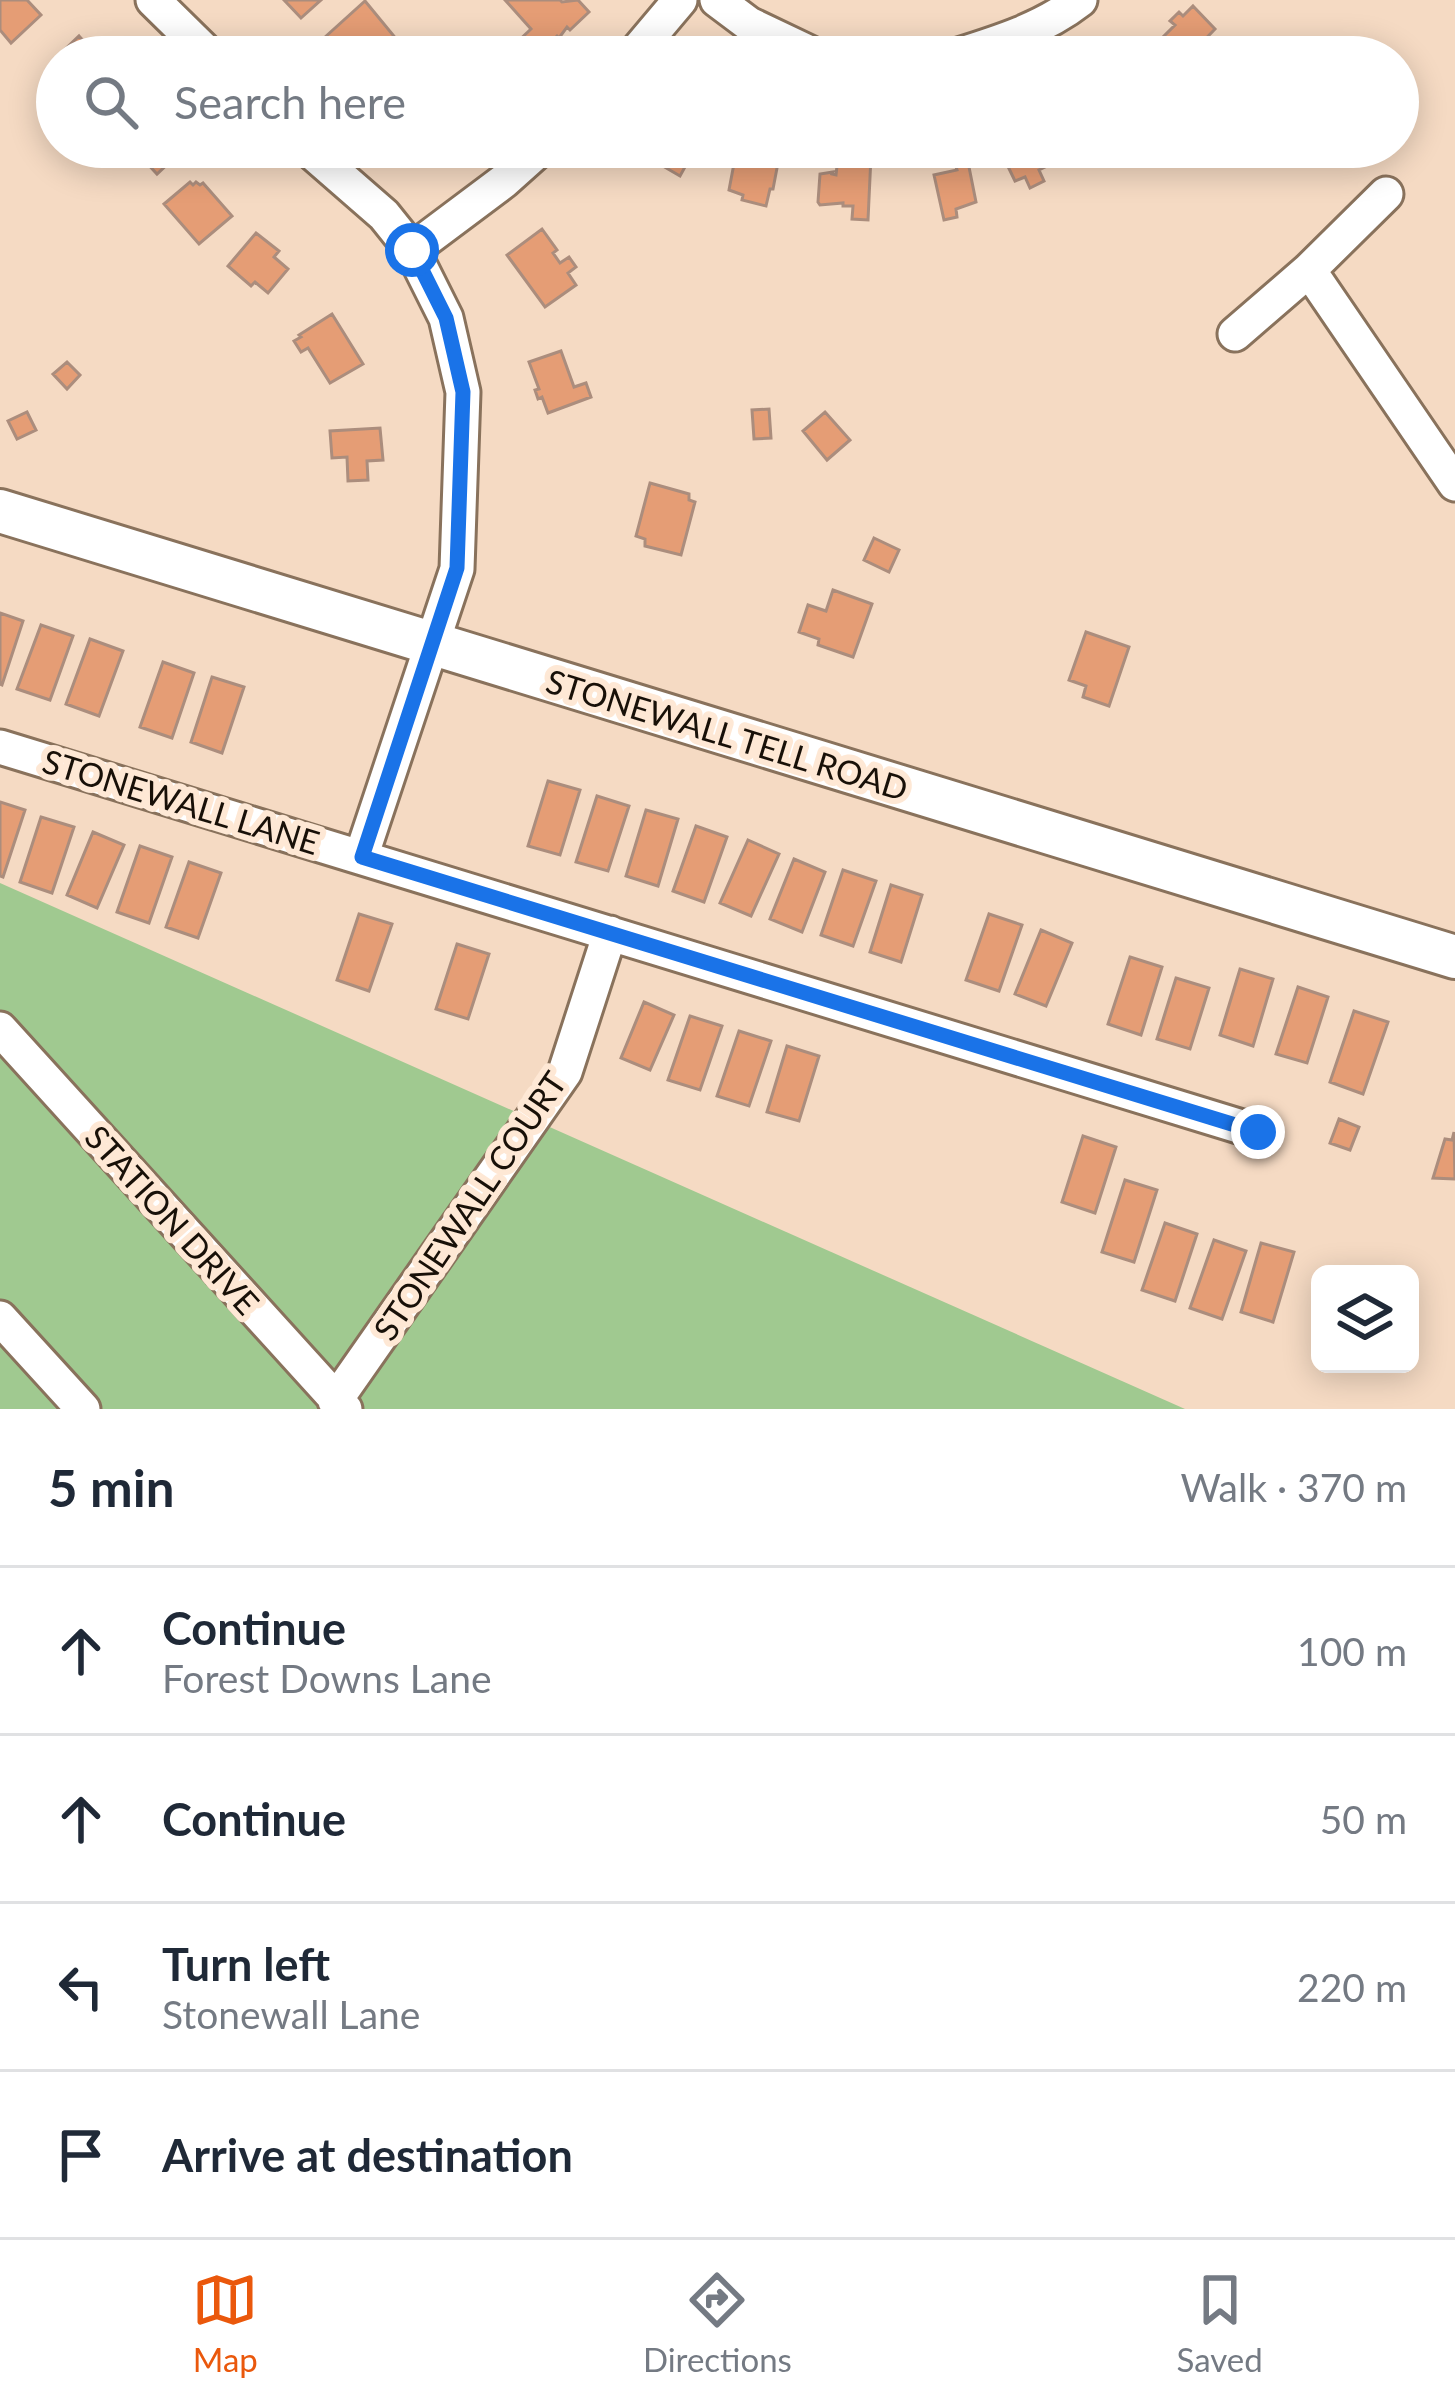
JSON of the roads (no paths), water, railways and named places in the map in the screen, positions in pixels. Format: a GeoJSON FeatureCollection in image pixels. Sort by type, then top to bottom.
{"type":"FeatureCollection","features":[{"type":"Feature","properties":{"kind":"street"},"geometry":{"type":"LineString","coordinates":[[153,0],[190,36]]}},
{"type":"Feature","properties":{"kind":"street"},"geometry":{"type":"LineString","coordinates":[[650,36],[680,0]]}},
{"type":"Feature","properties":{"kind":"street"},"geometry":{"type":"LineString","coordinates":[[717,0],[774,36]]}},
{"type":"Feature","properties":{"kind":"street"},"geometry":{"type":"LineString","coordinates":[[1014,36],[1080,0]]}},
{"type":"Feature","properties":{"kind":"street"},"geometry":{"type":"LineString","coordinates":[[330,168],[384,215],[412,250],[446,318],[463,392],[457,568],[362,857]]}},
{"type":"Feature","properties":{"kind":"street"},"geometry":{"type":"LineString","coordinates":[[412,250],[519,168]]}},
{"type":"Feature","properties":{"kind":"street"},"geometry":{"type":"LineString","coordinates":[[1235,334],[1386,194]]}},
{"type":"Feature","properties":{"kind":"street"},"geometry":{"type":"LineString","coordinates":[[1309,270],[1455,484]]}},
{"type":"Feature","properties":{"kind":"street","name":"STONEWALL TELL ROAD"},"geometry":{"type":"LineString","coordinates":[[0,512],[1455,957]]}},
{"type":"Feature","properties":{"kind":"street","name":"STONEWALL LANE"},"geometry":{"type":"LineString","coordinates":[[0,746],[1258,1132]]}},
{"type":"Feature","properties":{"kind":"street","name":"STONEWALL COURT"},"geometry":{"type":"LineString","coordinates":[[340,1405],[565,1072],[610,934]]}},
{"type":"Feature","properties":{"kind":"street","name":"STATION DRIVE"},"geometry":{"type":"LineString","coordinates":[[0,1029],[340,1405]]}},
{"type":"Feature","properties":{"kind":"street"},"geometry":{"type":"LineString","coordinates":[[0,1318],[83,1409]]}}]}
